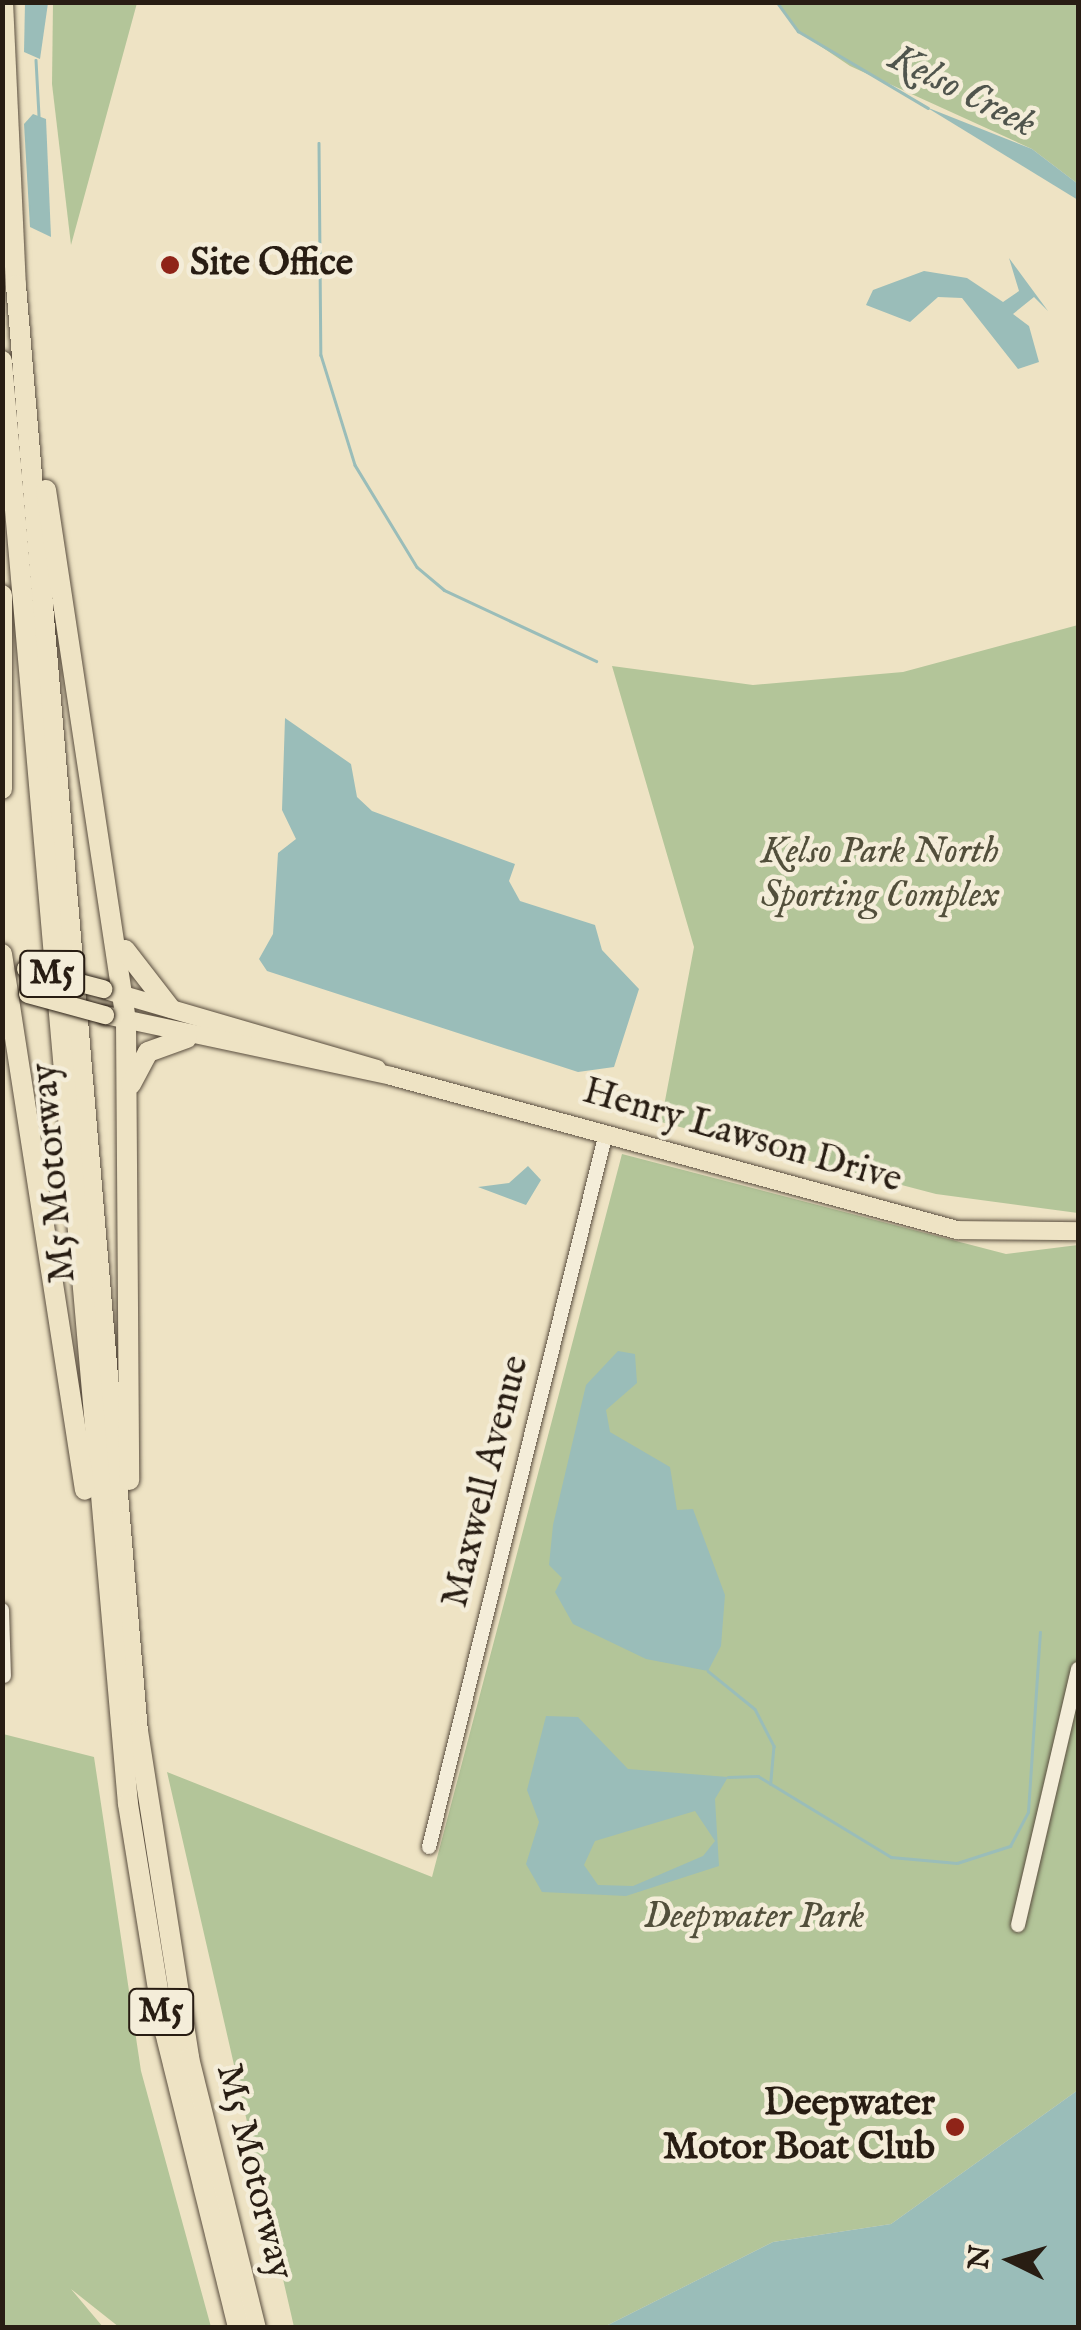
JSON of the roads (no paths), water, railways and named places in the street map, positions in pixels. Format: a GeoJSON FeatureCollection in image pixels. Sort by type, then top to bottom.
{"type":"FeatureCollection","features":[{"type":"Feature","properties":{"kind":"highway","name":"M5 Motorway"},"geometry":{"type":"LineString","coordinates":[[3,2],[16,285],[138,1731],[189,2058],[256,2328]]}},
{"type":"Feature","properties":{"kind":"highway"},"geometry":{"type":"LineString","coordinates":[[16,285],[118,930],[113,992],[126,1021],[138,1731]]}},
{"type":"Feature","properties":{"kind":"highway","name":"M5 Motorway"},"geometry":{"type":"LineString","coordinates":[[2,361],[115,1691],[161,2014],[238,2328]]}},
{"type":"Feature","properties":{"kind":"highway"},"geometry":{"type":"LineString","coordinates":[[2,595],[2,790]]}},
{"type":"Feature","properties":{"kind":"highway"},"geometry":{"type":"LineString","coordinates":[[118,930],[137,975],[170,1008]]}},
{"type":"Feature","properties":{"kind":"highway"},"geometry":{"type":"LineString","coordinates":[[3,960],[15,1063],[115,1691]]}},
{"type":"Feature","properties":{"kind":"highway"},"geometry":{"type":"LineString","coordinates":[[2,1031],[15,1063]]}},
{"type":"Feature","properties":{"kind":"highway"},"geometry":{"type":"LineString","coordinates":[[129,1091],[148,1052],[187,1038]]}},
{"type":"Feature","properties":{"kind":"main road","name":"Henry Lawson Drive"},"geometry":{"type":"LineString","coordinates":[[3,960],[391,1076],[957,1230],[1078,1231]]}},
{"type":"Feature","properties":{"kind":"main road","name":"Henry Lawson Drive"},"geometry":{"type":"LineString","coordinates":[[5,988],[187,1038],[391,1076]]}},
{"type":"Feature","properties":{"kind":"street","name":"Maxwell Avenue"},"geometry":{"type":"LineString","coordinates":[[429,1846],[606,1133]]}},
{"type":"Feature","properties":{"kind":"street"},"geometry":{"type":"LineString","coordinates":[[2,1610],[4,1676]]}},
{"type":"Feature","properties":{"kind":"street"},"geometry":{"type":"LineString","coordinates":[[1018,1925],[1078,1669]]}},
{"type":"Feature","properties":{"kind":"water"},"geometry":{"type":"Polygon","coordinates":[[[25,3],[48,3],[40,59],[24,52],[25,3]]]}},
{"type":"Feature","properties":{"kind":"water"},"geometry":{"type":"Polygon","coordinates":[[[926,107],[1032,149],[1078,184],[1078,200],[926,107]]]}},
{"type":"Feature","properties":{"kind":"water"},"geometry":{"type":"Polygon","coordinates":[[[33,114],[46,119],[51,237],[30,227],[24,124],[33,114]]]}},
{"type":"Feature","properties":{"kind":"water"},"geometry":{"type":"Polygon","coordinates":[[[1009,258],[1048,311],[1034,297],[1013,314],[1029,326],[1039,362],[1018,369],[962,298],[938,297],[910,322],[866,305],[873,290],[924,271],[967,278],[1003,302],[1019,291],[1009,258]]]}},
{"type":"Feature","properties":{"kind":"water"},"geometry":{"type":"Polygon","coordinates":[[[285,718],[351,764],[357,797],[372,811],[515,864],[509,881],[520,901],[595,925],[602,950],[639,989],[614,1067],[578,1072],[267,971],[259,959],[273,934],[278,853],[296,839],[282,810],[285,718]]]}},
{"type":"Feature","properties":{"kind":"water"},"geometry":{"type":"Polygon","coordinates":[[[528,1166],[541,1180],[526,1205],[478,1187],[509,1183],[528,1166]]]}},
{"type":"Feature","properties":{"kind":"water"},"geometry":{"type":"Polygon","coordinates":[[[618,1351],[635,1354],[637,1383],[606,1410],[610,1432],[670,1467],[677,1510],[693,1509],[725,1595],[721,1646],[708,1671],[646,1659],[573,1624],[555,1592],[562,1578],[549,1565],[553,1525],[586,1385],[618,1351]]]}},
{"type":"Feature","properties":{"kind":"water"},"geometry":{"type":"Polygon","coordinates":[[[546,1716],[578,1717],[628,1769],[728,1777],[715,1799],[719,1866],[626,1896],[542,1892],[526,1864],[539,1822],[527,1790],[546,1716]],[[695,1811],[595,1841],[584,1865],[598,1885],[633,1886],[703,1856],[715,1841],[695,1811]]]}},
{"type":"Feature","properties":{"kind":"water"},"geometry":{"type":"Polygon","coordinates":[[[1078,2090],[1078,2327],[604,2327],[773,2242],[891,2224],[1078,2090]]]}},
{"type":"Feature","properties":{"kind":"waterway","name":"Kelso Creek"},"geometry":{"type":"LineString","coordinates":[[777,2],[798,31],[928,108]]}},
{"type":"Feature","properties":{"kind":"waterway"},"geometry":{"type":"LineString","coordinates":[[36,60],[39,116]]}},
{"type":"Feature","properties":{"kind":"waterway"},"geometry":{"type":"LineString","coordinates":[[319,143],[321,355],[355,465],[417,567],[444,590],[596,661]]}},
{"type":"Feature","properties":{"kind":"waterway"},"geometry":{"type":"LineString","coordinates":[[728,1777],[758,1776],[891,1857],[957,1863],[1010,1846],[1028,1812],[1040,1632]]}},
{"type":"Feature","properties":{"kind":"waterway"},"geometry":{"type":"LineString","coordinates":[[708,1671],[755,1709],[774,1746],[771,1784]]}},
{"type":"Feature","properties":{"kind":"place","name":"Site Office"},"geometry":{"type":"Point","coordinates":[170,265]}},
{"type":"Feature","properties":{"kind":"place","name":"Deepwater Motor Boat Club"},"geometry":{"type":"Point","coordinates":[955,2127]}},
{"type":"Feature","properties":{"kind":"park label","name":"Kelso Park North Sporting Complex"},"geometry":{"type":"Point","coordinates":[880,874]}},
{"type":"Feature","properties":{"kind":"park label","name":"Deepwater Park"},"geometry":{"type":"Point","coordinates":[754,1918]}}]}
